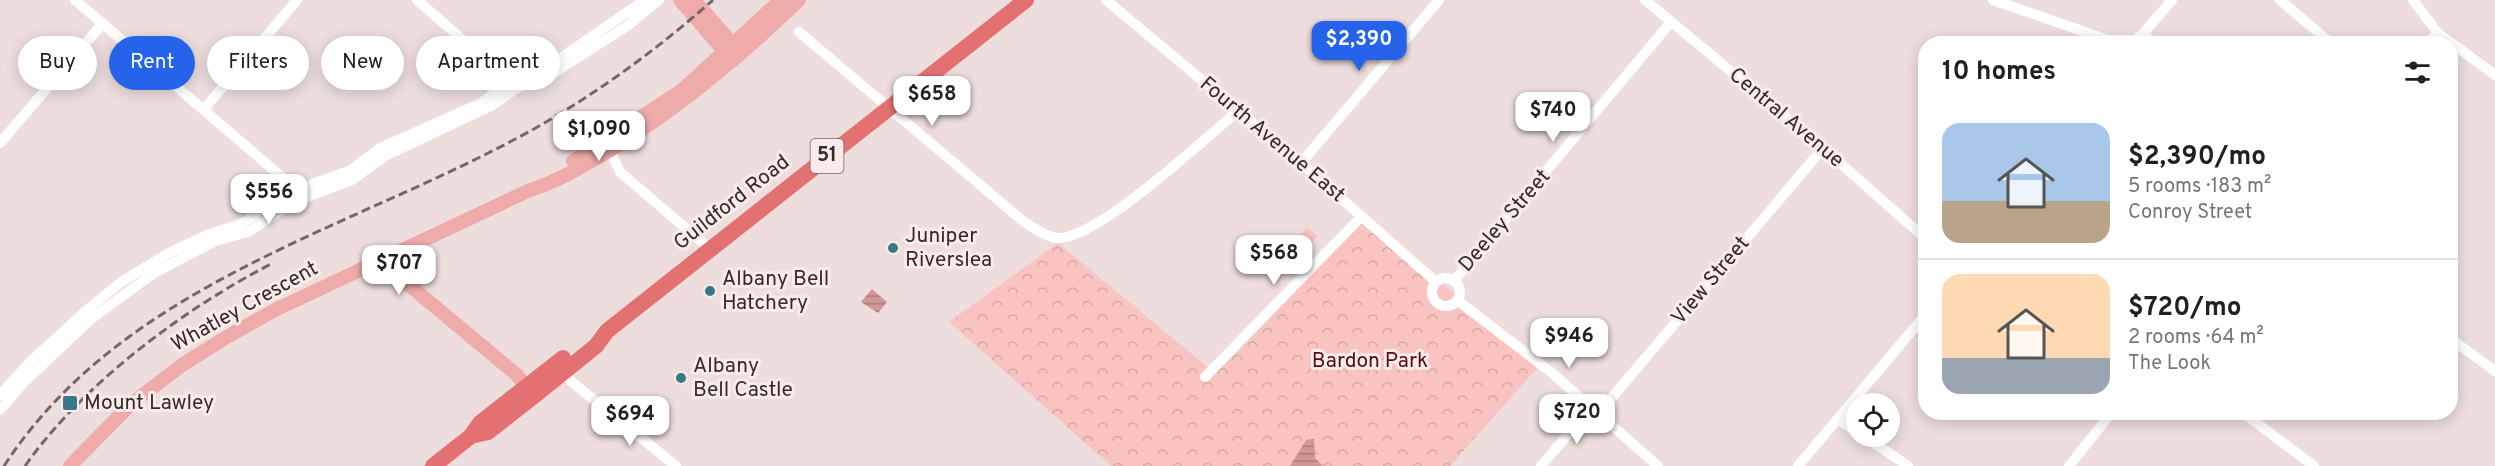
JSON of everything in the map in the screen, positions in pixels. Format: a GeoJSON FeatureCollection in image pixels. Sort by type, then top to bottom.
{"type":"FeatureCollection","features":[{"type":"Feature","properties":{"kind":"highway","name":"Guildford Road"},"geometry":{"type":"LineString","coordinates":[[433,466],[471,436],[480,423],[565,371],[596,346],[607,331],[1026,0]]}},
{"type":"Feature","properties":{"kind":"highway","name":"Guildford Road"},"geometry":{"type":"LineString","coordinates":[[530,391],[568,354],[589,338],[607,331]]}},
{"type":"Feature","properties":{"kind":"main road","name":"Whatley Crescent"},"geometry":{"type":"LineString","coordinates":[[70,466],[131,404],[182,365],[275,310],[530,190],[550,184],[681,91],[781,0]]}},
{"type":"Feature","properties":{"kind":"main road","name":"Whatley Crescent"},"geometry":{"type":"LineString","coordinates":[[599,151],[615,147],[681,103],[729,48],[799,0]]}},
{"type":"Feature","properties":{"kind":"main road"},"geometry":{"type":"LineString","coordinates":[[687,2],[729,48]]}},
{"type":"Feature","properties":{"kind":"main road"},"geometry":{"type":"LineString","coordinates":[[379,260],[530,391]]}},
{"type":"Feature","properties":{"kind":"street"},"geometry":{"type":"LineString","coordinates":[[75,0],[282,177],[294,196]]}},
{"type":"Feature","properties":{"kind":"street"},"geometry":{"type":"LineString","coordinates":[[204,109],[297,0]]}},
{"type":"Feature","properties":{"kind":"street"},"geometry":{"type":"LineString","coordinates":[[417,0],[459,36]]}},
{"type":"Feature","properties":{"kind":"street"},"geometry":{"type":"LineString","coordinates":[[560,58],[645,0]]}},
{"type":"Feature","properties":{"kind":"street"},"geometry":{"type":"LineString","coordinates":[[560,69],[594,48],[659,0]]}},
{"type":"Feature","properties":{"kind":"street","name":"Fourth Avenue East"},"geometry":{"type":"LineString","coordinates":[[1106,0],[1237,112],[1301,163],[1436,282]]}},
{"type":"Feature","properties":{"kind":"street"},"geometry":{"type":"LineString","coordinates":[[1301,163],[1439,0]]}},
{"type":"Feature","properties":{"kind":"street","name":"Central Avenue"},"geometry":{"type":"LineString","coordinates":[[1645,0],[1823,148],[1918,232]]}},
{"type":"Feature","properties":{"kind":"street"},"geometry":{"type":"LineString","coordinates":[[1993,0],[2093,36]]}},
{"type":"Feature","properties":{"kind":"street"},"geometry":{"type":"LineString","coordinates":[[2137,36],[2172,0]]}},
{"type":"Feature","properties":{"kind":"street"},"geometry":{"type":"LineString","coordinates":[[2280,0],[2323,36]]}},
{"type":"Feature","properties":{"kind":"street"},"geometry":{"type":"LineString","coordinates":[[2413,0],[2442,36]]}},
{"type":"Feature","properties":{"kind":"street"},"geometry":{"type":"LineString","coordinates":[[2156,36],[2160,15]]}},
{"type":"Feature","properties":{"kind":"street","name":"Deeley Street"},"geometry":{"type":"LineString","coordinates":[[1454,281],[1671,22]]}},
{"type":"Feature","properties":{"kind":"street"},"geometry":{"type":"LineString","coordinates":[[0,143],[103,23]]}},
{"type":"Feature","properties":{"kind":"street"},"geometry":{"type":"LineString","coordinates":[[799,32],[1023,221],[1056,238],[1075,235],[1105,220],[1237,112]]}},
{"type":"Feature","properties":{"kind":"street"},"geometry":{"type":"LineString","coordinates":[[2435,36],[2438,33]]}},
{"type":"Feature","properties":{"kind":"street"},"geometry":{"type":"LineString","coordinates":[[2458,48],[2495,75]]}},
{"type":"Feature","properties":{"kind":"street"},"geometry":{"type":"LineString","coordinates":[[0,395],[29,363],[121,282],[187,243],[239,225],[294,196],[352,180],[386,156],[493,105],[508,90]]}},
{"type":"Feature","properties":{"kind":"street"},"geometry":{"type":"LineString","coordinates":[[615,147],[613,157],[620,172],[710,249]]}},
{"type":"Feature","properties":{"kind":"street","name":"View Street"},"geometry":{"type":"LineString","coordinates":[[1541,466],[1595,410],[1823,148]]}},
{"type":"Feature","properties":{"kind":"street"},"geometry":{"type":"LineString","coordinates":[[599,151],[613,172],[620,172]]}},
{"type":"Feature","properties":{"kind":"street"},"geometry":{"type":"LineString","coordinates":[[0,410],[53,354],[116,300],[189,253],[248,232],[294,196]]}},
{"type":"Feature","properties":{"kind":"street"},"geometry":{"type":"LineString","coordinates":[[1205,376],[1362,216]]}},
{"type":"Feature","properties":{"kind":"street"},"geometry":{"type":"LineString","coordinates":[[1447,278],[1454,281],[1460,292],[1457,300],[1446,306],[1435,301],[1431,293],[1436,282],[1447,278]]}},
{"type":"Feature","properties":{"kind":"street"},"geometry":{"type":"LineString","coordinates":[[1457,300],[1595,410],[1658,466]]}},
{"type":"Feature","properties":{"kind":"street"},"geometry":{"type":"LineString","coordinates":[[1798,466],[1918,324]]}},
{"type":"Feature","properties":{"kind":"street"},"geometry":{"type":"LineString","coordinates":[[2458,344],[2495,371]]}},
{"type":"Feature","properties":{"kind":"street"},"geometry":{"type":"LineString","coordinates":[[568,354],[565,371],[573,383],[676,466]]}},
{"type":"Feature","properties":{"kind":"street"},"geometry":{"type":"LineString","coordinates":[[1838,419],[1846,424]]}},
{"type":"Feature","properties":{"kind":"street"},"geometry":{"type":"LineString","coordinates":[[2068,466],[2105,420]]}},
{"type":"Feature","properties":{"kind":"street"},"geometry":{"type":"LineString","coordinates":[[2253,420],[2314,466]]}},
{"type":"Feature","properties":{"kind":"street"},"geometry":{"type":"LineString","coordinates":[[1880,447],[1908,466]]}},
{"type":"Feature","properties":{"kind":"green space","name":"Bardon Park"},"geometry":{"type":"Polygon","coordinates":[[[1365,217],[1539,366],[1450,466],[1111,466],[949,322],[1058,243],[1211,370],[1365,217]]]}},
{"type":"Feature","properties":{"kind":"green space"},"geometry":{"type":"Polygon","coordinates":[[[1307,227],[1317,236],[1299,255],[1290,247],[1307,227]]]}},
{"type":"Feature","properties":{"kind":"shaded area"},"geometry":{"type":"Polygon","coordinates":[[[872,289],[887,302],[878,313],[861,302],[872,289]]]}},
{"type":"Feature","properties":{"kind":"shaded area"},"geometry":{"type":"Polygon","coordinates":[[[1314,439],[1315,458],[1323,466],[1290,466],[1306,440],[1314,439]]]}},
{"type":"Feature","properties":{"kind":"railway"},"geometry":{"type":"LineString","coordinates":[[4,466],[55,402],[114,348],[179,303],[250,264],[470,162],[541,125],[630,67],[713,0]]}},
{"type":"Feature","properties":{"kind":"railway"},"geometry":{"type":"LineString","coordinates":[[25,466],[75,406],[136,352],[203,303],[271,264]]}},
{"type":"Feature","properties":{"kind":"place","name":"Juniper Riverslea"},"geometry":{"type":"Point","coordinates":[893,248]}},
{"type":"Feature","properties":{"kind":"place","name":"Albany Bell Hatchery"},"geometry":{"type":"Point","coordinates":[710,291]}},
{"type":"Feature","properties":{"kind":"place","name":"Albany Bell Castle"},"geometry":{"type":"Point","coordinates":[681,378]}},
{"type":"Feature","properties":{"kind":"place","name":"Mount Lawley"},"geometry":{"type":"Point","coordinates":[70,403]}}]}
